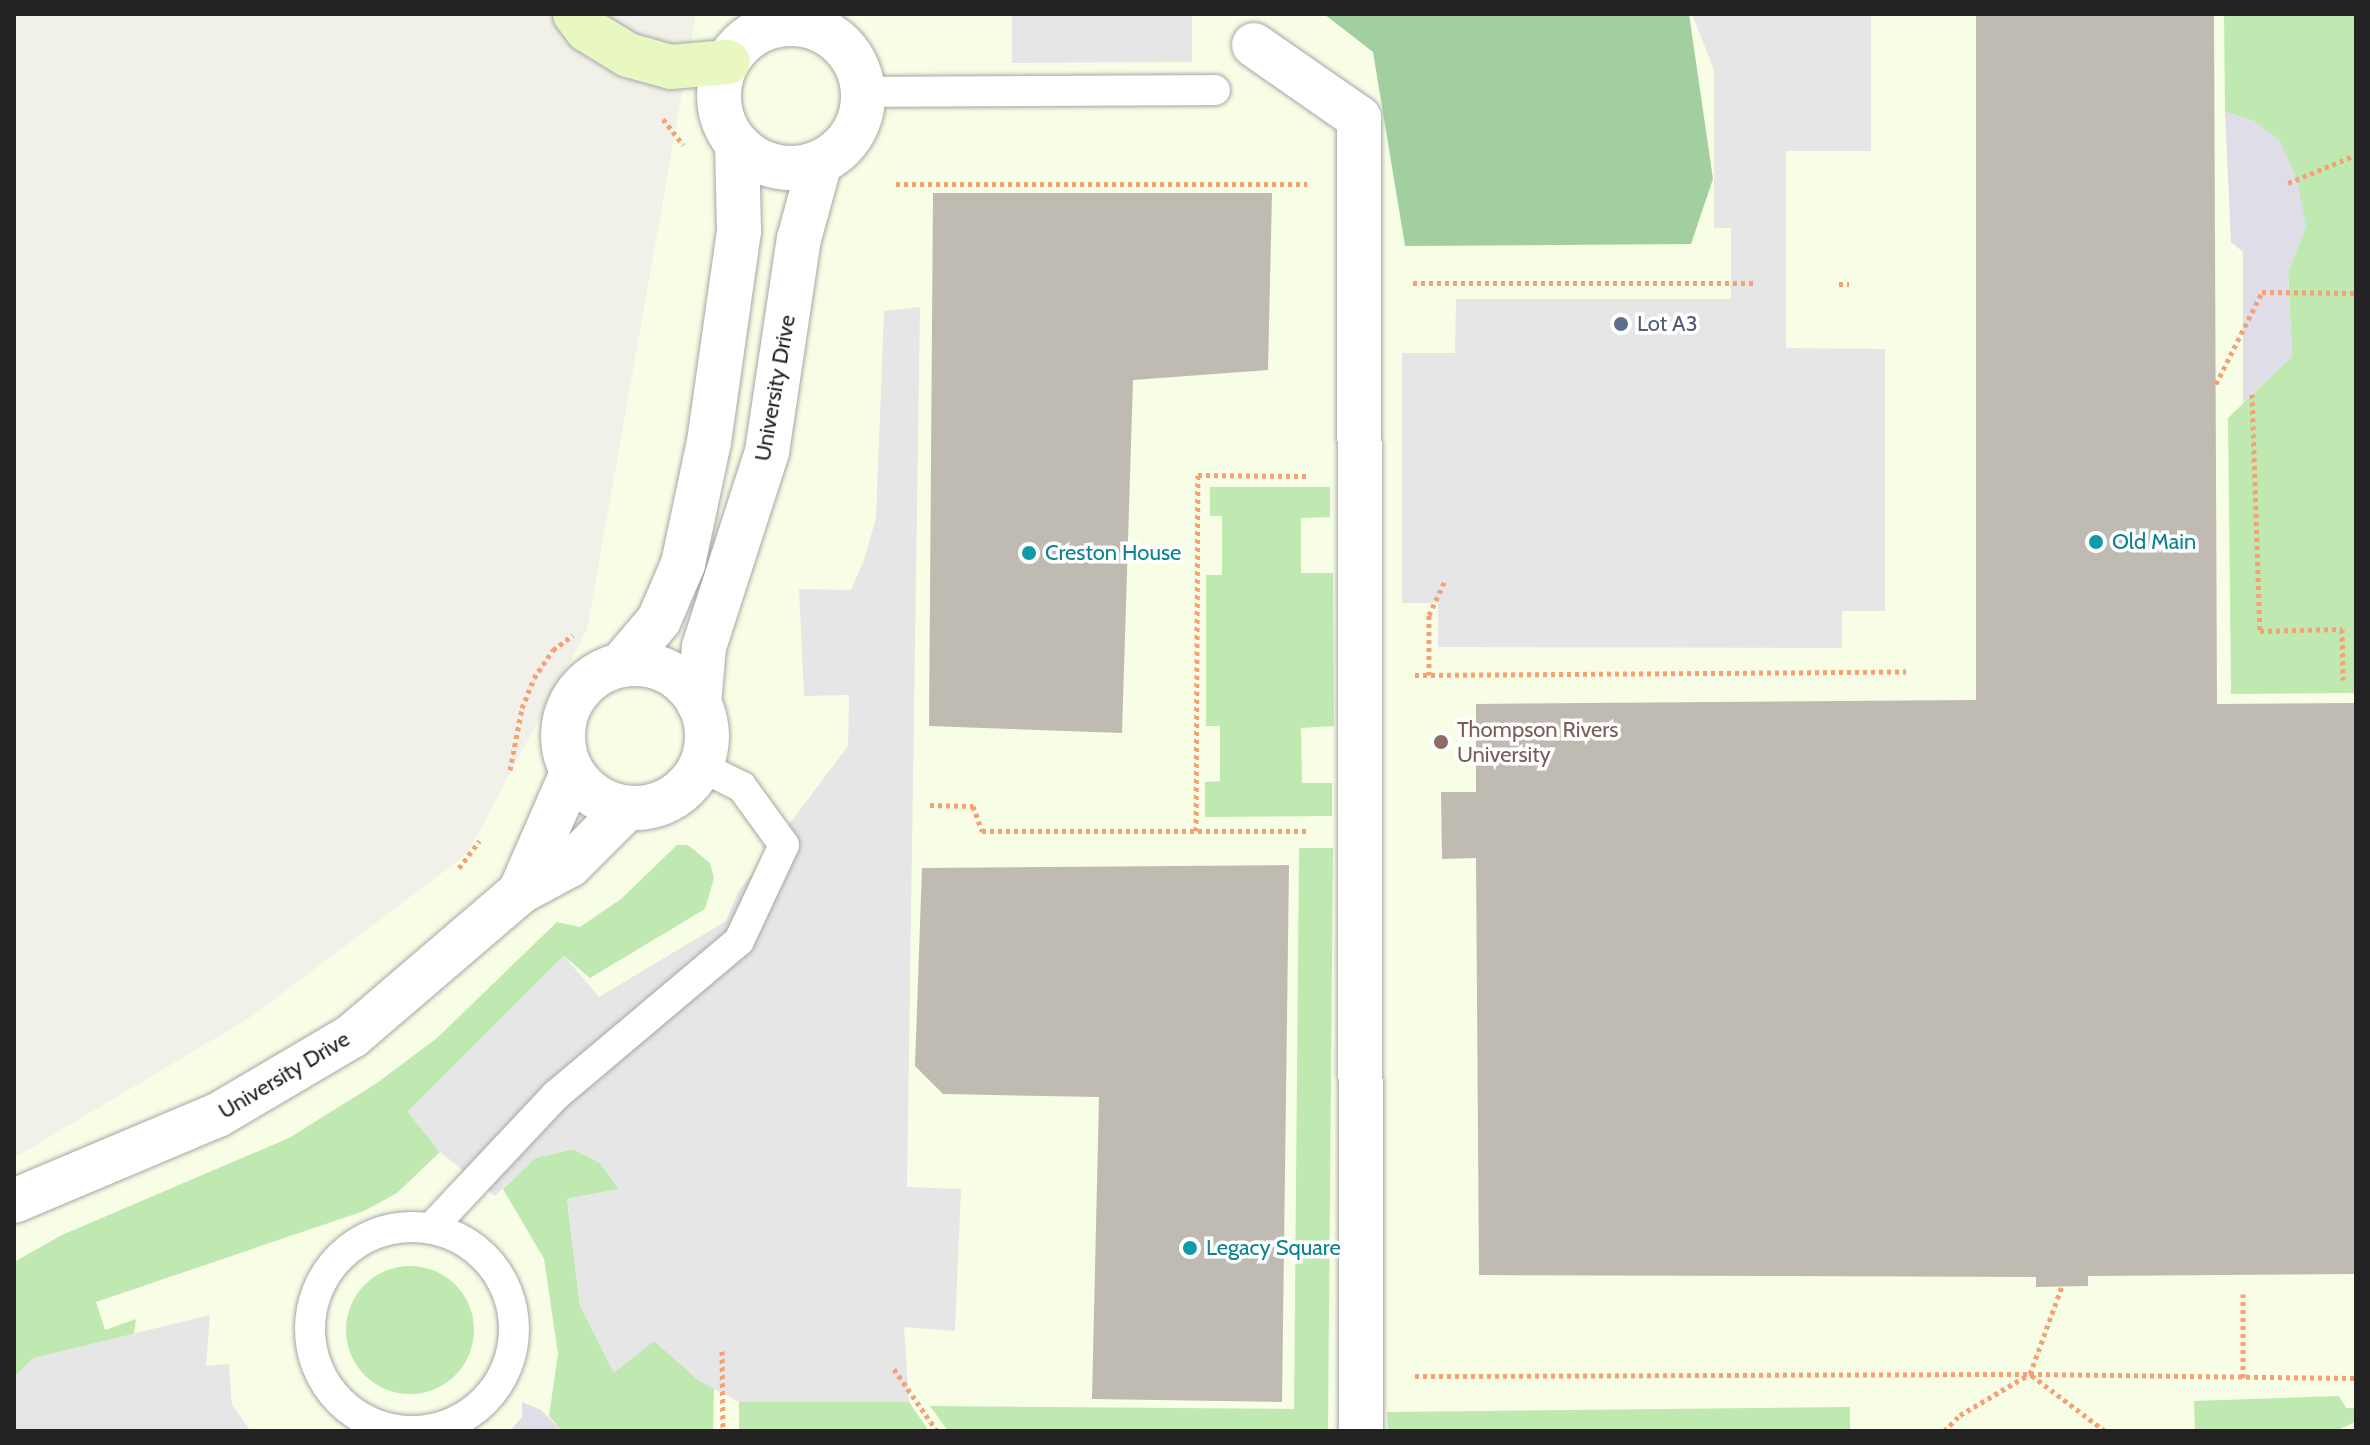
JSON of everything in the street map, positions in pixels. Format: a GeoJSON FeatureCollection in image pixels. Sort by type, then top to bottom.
{"type":"FeatureCollection","features":[{"type":"Feature","properties":{"kind":"main road"},"geometry":{"type":"LineString","coordinates":[[575,14],[587,30],[628,55],[671,67],[728,62]]}},
{"type":"Feature","properties":{"kind":"street"},"geometry":{"type":"LineString","coordinates":[[621,665],[644,664],[668,671],[687,686],[699,704],[706,724],[700,766],[670,799],[627,808],[590,792],[572,773],[564,750],[569,705],[583,686],[621,665],[659,620],[683,564],[709,442],[739,231],[737,146],[720,104],[728,62],[744,42],[768,21],[807,26],[831,35],[846,33],[858,68],[862,92],[854,132],[820,162],[777,166],[737,146]]}},
{"type":"Feature","properties":{"kind":"street"},"geometry":{"type":"LineString","coordinates":[[1254,45],[1359,118],[1363,831],[1361,1431]]}},
{"type":"Feature","properties":{"kind":"street","name":"University Drive"},"geometry":{"type":"LineString","coordinates":[[699,704],[704,647],[767,452],[799,239],[820,162]]}},
{"type":"Feature","properties":{"kind":"street","name":"University Drive"},"geometry":{"type":"LineString","coordinates":[[520,892],[572,773]]}},
{"type":"Feature","properties":{"kind":"street","name":"University Drive"},"geometry":{"type":"LineString","coordinates":[[14,1201],[218,1115],[352,1036],[520,892],[570,865],[627,808]]}},
{"type":"Feature","properties":{"kind":"lane"},"geometry":{"type":"LineString","coordinates":[[862,92],[1215,90]]}},
{"type":"Feature","properties":{"kind":"lane"},"geometry":{"type":"LineString","coordinates":[[431,1228],[471,1247],[489,1262],[507,1291],[514,1325],[510,1359],[494,1390],[470,1413],[439,1428],[405,1431],[371,1423],[343,1404],[321,1377],[310,1320],[323,1280],[351,1247],[403,1227],[431,1228],[556,1095],[739,941],[784,845],[742,787],[700,766]]}},
{"type":"Feature","properties":{"kind":"path"},"geometry":{"type":"LineString","coordinates":[[2288,183],[2356,155]]}},
{"type":"Feature","properties":{"kind":"path"},"geometry":{"type":"LineString","coordinates":[[896,184],[1360,184]]}},
{"type":"Feature","properties":{"kind":"path"},"geometry":{"type":"LineString","coordinates":[[1360,283],[1756,283]]}},
{"type":"Feature","properties":{"kind":"path"},"geometry":{"type":"LineString","coordinates":[[1839,284],[1849,284]]}},
{"type":"Feature","properties":{"kind":"path"},"geometry":{"type":"LineString","coordinates":[[2216,384],[2262,292],[2356,293]]}},
{"type":"Feature","properties":{"kind":"path"},"geometry":{"type":"LineString","coordinates":[[2252,394],[2260,631],[2342,629],[2343,680]]}},
{"type":"Feature","properties":{"kind":"path"},"geometry":{"type":"LineString","coordinates":[[1196,831],[1198,475],[1361,476]]}},
{"type":"Feature","properties":{"kind":"path"},"geometry":{"type":"LineString","coordinates":[[1429,675],[1429,615],[1445,580]]}},
{"type":"Feature","properties":{"kind":"path"},"geometry":{"type":"LineString","coordinates":[[506,782],[534,678],[553,650],[581,629]]}},
{"type":"Feature","properties":{"kind":"path"},"geometry":{"type":"LineString","coordinates":[[1362,675],[1906,672]]}},
{"type":"Feature","properties":{"kind":"path"},"geometry":{"type":"LineString","coordinates":[[930,805],[973,806],[982,831],[1363,831]]}},
{"type":"Feature","properties":{"kind":"path"},"geometry":{"type":"LineString","coordinates":[[451,877],[483,832]]}},
{"type":"Feature","properties":{"kind":"path"},"geometry":{"type":"LineString","coordinates":[[1944,1431],[1960,1415],[2030,1374],[2062,1286]]}},
{"type":"Feature","properties":{"kind":"path"},"geometry":{"type":"LineString","coordinates":[[2243,1294],[2243,1379]]}},
{"type":"Feature","properties":{"kind":"path"},"geometry":{"type":"LineString","coordinates":[[722,1351],[723,1431]]}},
{"type":"Feature","properties":{"kind":"path"},"geometry":{"type":"LineString","coordinates":[[894,1369],[937,1431]]}},
{"type":"Feature","properties":{"kind":"path"},"geometry":{"type":"LineString","coordinates":[[2030,1374],[2105,1431]]}},
{"type":"Feature","properties":{"kind":"path"},"geometry":{"type":"LineString","coordinates":[[1361,1376],[2030,1374],[2356,1378]]}},
{"type":"Feature","properties":{"kind":"shaded area","name":"Thompson Rivers University"},"geometry":{"type":"Polygon","coordinates":[[[696,14],[2356,14],[2356,1431],[14,1431],[14,1158],[251,1017],[467,854],[587,630],[696,14]]]}},
{"type":"Feature","properties":{"kind":"shaded area"},"geometry":{"type":"Polygon","coordinates":[[[1012,14],[1192,14],[1192,62],[1012,63],[1012,14]]]}},
{"type":"Feature","properties":{"kind":"shaded area","name":"Lot A3"},"geometry":{"type":"Polygon","coordinates":[[[1692,14],[1871,14],[1871,151],[1786,151],[1786,348],[1885,349],[1885,611],[1842,611],[1842,648],[1438,647],[1438,603],[1402,603],[1402,353],[1455,353],[1456,299],[1731,299],[1731,228],[1714,228],[1714,70],[1692,14]]]}},
{"type":"Feature","properties":{"kind":"shaded area"},"geometry":{"type":"Polygon","coordinates":[[[2225,112],[2254,121],[2280,141],[2297,179],[2306,226],[2288,272],[2292,356],[2243,403],[2243,252],[2231,242],[2225,112]]]}},
{"type":"Feature","properties":{"kind":"shaded area"},"geometry":{"type":"Polygon","coordinates":[[[920,307],[907,1187],[961,1189],[955,1331],[904,1327],[909,1402],[739,1402],[699,1381],[654,1341],[614,1373],[580,1306],[567,1199],[619,1189],[600,1163],[573,1149],[535,1158],[495,1196],[440,1152],[408,1112],[564,956],[599,997],[726,921],[738,892],[848,746],[849,695],[804,696],[799,589],[851,590],[864,560],[876,518],[884,311],[920,307]]]}},
{"type":"Feature","properties":{"kind":"shaded area"},"geometry":{"type":"Polygon","coordinates":[[[210,1315],[206,1366],[229,1364],[232,1405],[251,1431],[14,1431],[14,1377],[33,1358],[210,1315]]]}},
{"type":"Feature","properties":{"kind":"shaded area"},"geometry":{"type":"Polygon","coordinates":[[[522,1402],[541,1410],[562,1431],[510,1431],[522,1417],[522,1402]]]}},
{"type":"Feature","properties":{"kind":"green space"},"geometry":{"type":"Polygon","coordinates":[[[1324,14],[1689,14],[1713,179],[1691,244],[1405,246],[1373,52],[1324,14]]]}},
{"type":"Feature","properties":{"kind":"green space"},"geometry":{"type":"Polygon","coordinates":[[[2224,14],[2356,14],[2356,693],[2231,694],[2228,418],[2292,356],[2288,272],[2306,226],[2254,121],[2225,112],[2224,14]]]}},
{"type":"Feature","properties":{"kind":"green space"},"geometry":{"type":"Polygon","coordinates":[[[1210,487],[1330,487],[1330,517],[1301,518],[1301,573],[1333,573],[1334,726],[1301,728],[1302,783],[1332,783],[1332,816],[1205,817],[1205,782],[1220,781],[1220,726],[1206,726],[1206,575],[1222,575],[1222,516],[1210,516],[1210,487]]]}},
{"type":"Feature","properties":{"kind":"green space"},"geometry":{"type":"Polygon","coordinates":[[[677,845],[688,845],[710,863],[714,878],[705,909],[590,978],[564,956],[408,1112],[440,1152],[397,1193],[364,1211],[96,1302],[105,1330],[136,1319],[132,1348],[14,1377],[14,1262],[62,1235],[289,1138],[377,1083],[437,1038],[557,922],[580,927],[621,899],[677,845]]]}},
{"type":"Feature","properties":{"kind":"green space"},"geometry":{"type":"Polygon","coordinates":[[[1299,848],[1333,848],[1328,1431],[948,1431],[930,1406],[1294,1409],[1299,848]]]}},
{"type":"Feature","properties":{"kind":"green space"},"geometry":{"type":"Polygon","coordinates":[[[573,1149],[600,1163],[619,1189],[567,1199],[580,1306],[654,1341],[714,1388],[713,1431],[562,1431],[549,1416],[558,1354],[544,1259],[503,1189],[535,1158],[573,1149]]]}},
{"type":"Feature","properties":{"kind":"green space"},"geometry":{"type":"Polygon","coordinates":[[[410,1266],[434,1271],[455,1285],[469,1306],[474,1330],[469,1354],[455,1375],[434,1389],[410,1394],[386,1389],[365,1375],[351,1354],[346,1330],[351,1306],[365,1285],[386,1271],[410,1266]]]}},
{"type":"Feature","properties":{"kind":"green space"},"geometry":{"type":"Polygon","coordinates":[[[2339,1396],[2346,1408],[2356,1408],[2356,1422],[2335,1431],[2195,1431],[2194,1401],[2339,1396]]]}},
{"type":"Feature","properties":{"kind":"green space"},"geometry":{"type":"Polygon","coordinates":[[[739,1402],[909,1402],[929,1431],[739,1431],[739,1402]]]}},
{"type":"Feature","properties":{"kind":"green space"},"geometry":{"type":"Polygon","coordinates":[[[1850,1407],[1850,1431],[1388,1431],[1387,1412],[1850,1407]]]}},
{"type":"Feature","properties":{"kind":"building","name":"Old Main"},"geometry":{"type":"Polygon","coordinates":[[[1976,14],[2214,14],[2217,704],[2356,703],[2356,1274],[2088,1276],[2088,1286],[2036,1287],[2036,1277],[1479,1275],[1476,858],[1442,859],[1441,792],[1476,792],[1476,704],[1976,700],[1976,14]]]}},
{"type":"Feature","properties":{"kind":"building","name":"Creston House"},"geometry":{"type":"Polygon","coordinates":[[[933,193],[1272,193],[1268,370],[1133,380],[1122,733],[929,726],[933,193]]]}},
{"type":"Feature","properties":{"kind":"building","name":"Legacy Square"},"geometry":{"type":"Polygon","coordinates":[[[1289,865],[1282,1402],[1092,1399],[1099,1097],[943,1094],[915,1066],[922,868],[1289,865]]]}},
{"type":"Feature","properties":{"kind":"place","name":"Lot A3"},"geometry":{"type":"Point","coordinates":[1621,324]}},
{"type":"Feature","properties":{"kind":"place","name":"Old Main"},"geometry":{"type":"Point","coordinates":[2096,542]}},
{"type":"Feature","properties":{"kind":"place","name":"Creston House"},"geometry":{"type":"Point","coordinates":[1029,553]}},
{"type":"Feature","properties":{"kind":"place","name":"Thompson Rivers University"},"geometry":{"type":"Point","coordinates":[1441,742]}},
{"type":"Feature","properties":{"kind":"place","name":"Legacy Square"},"geometry":{"type":"Point","coordinates":[1190,1248]}}]}
